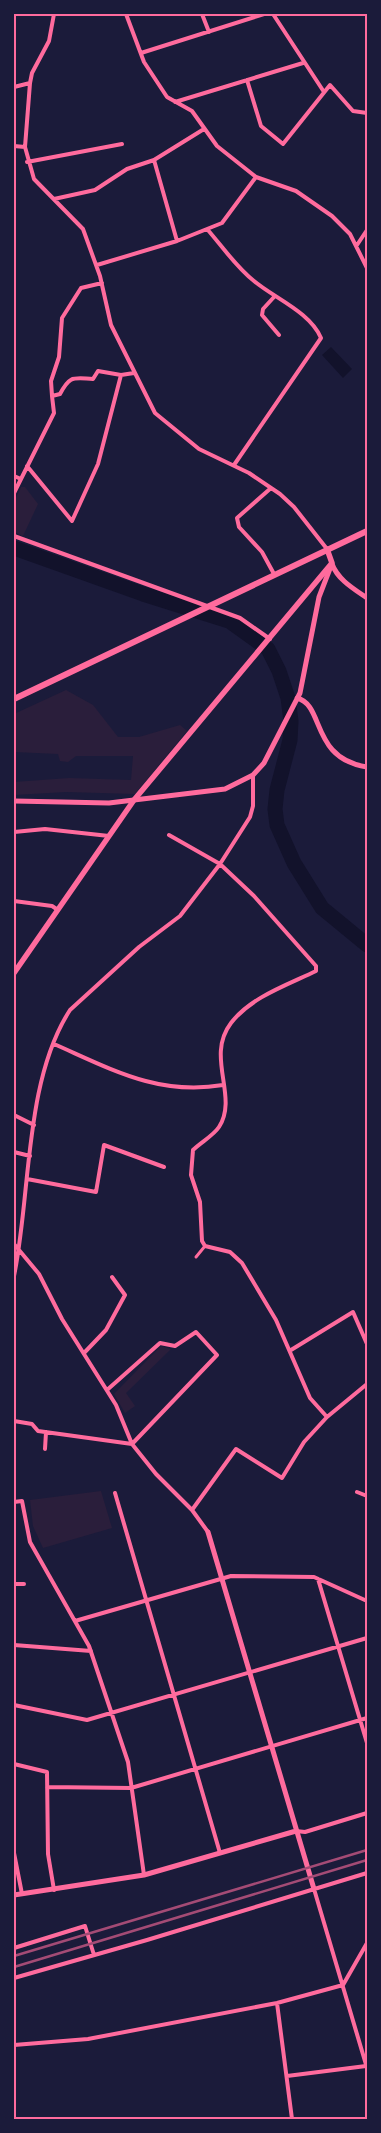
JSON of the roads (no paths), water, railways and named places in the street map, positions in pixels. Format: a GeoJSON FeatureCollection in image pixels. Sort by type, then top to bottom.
{"type":"FeatureCollection","features":[{"type":"Feature","properties":{"kind":"main road"},"geometry":{"type":"LineString","coordinates":[[14,699],[367,531]]}},
{"type":"Feature","properties":{"kind":"main road"},"geometry":{"type":"LineString","coordinates":[[14,973],[134,800],[257,656],[332,563],[327,549]]}},
{"type":"Feature","properties":{"kind":"street"},"geometry":{"type":"LineString","coordinates":[[54,14],[49,41],[32,73],[30,83],[25,147],[34,178],[83,229],[97,265],[111,325],[155,413],[199,449],[234,464],[271,488],[294,507],[327,549]]}},
{"type":"Feature","properties":{"kind":"street"},"geometry":{"type":"LineString","coordinates":[[126,14],[140,53],[167,97],[192,111],[218,146],[256,177],[296,191],[332,216],[350,234],[367,268]]}},
{"type":"Feature","properties":{"kind":"street"},"geometry":{"type":"LineString","coordinates":[[202,14],[209,32]]}},
{"type":"Feature","properties":{"kind":"street"},"geometry":{"type":"LineString","coordinates":[[140,53],[264,14]]}},
{"type":"Feature","properties":{"kind":"street"},"geometry":{"type":"LineString","coordinates":[[273,14],[303,63],[324,92]]}},
{"type":"Feature","properties":{"kind":"street"},"geometry":{"type":"LineString","coordinates":[[175,102],[303,63]]}},
{"type":"Feature","properties":{"kind":"street"},"geometry":{"type":"LineString","coordinates":[[247,80],[261,126],[283,144],[330,85],[353,111],[367,113]]}},
{"type":"Feature","properties":{"kind":"street"},"geometry":{"type":"LineString","coordinates":[[14,87],[30,83]]}},
{"type":"Feature","properties":{"kind":"street"},"geometry":{"type":"LineString","coordinates":[[54,199],[95,190],[127,169],[154,160],[204,129]]}},
{"type":"Feature","properties":{"kind":"street"},"geometry":{"type":"LineString","coordinates":[[28,162],[122,144]]}},
{"type":"Feature","properties":{"kind":"street"},"geometry":{"type":"LineString","coordinates":[[14,146],[25,147]]}},
{"type":"Feature","properties":{"kind":"street"},"geometry":{"type":"LineString","coordinates":[[154,160],[177,240]]}},
{"type":"Feature","properties":{"kind":"street"},"geometry":{"type":"LineString","coordinates":[[97,265],[177,240],[222,223],[256,177]]}},
{"type":"Feature","properties":{"kind":"street"},"geometry":{"type":"LineString","coordinates":[[207,229],[252,280],[302,316],[318,331],[321,338],[234,464]]}},
{"type":"Feature","properties":{"kind":"street"},"geometry":{"type":"LineString","coordinates":[[357,245],[367,230]]}},
{"type":"Feature","properties":{"kind":"street"},"geometry":{"type":"LineString","coordinates":[[14,493],[54,413],[51,381],[59,357],[62,318],[81,288],[102,283]]}},
{"type":"Feature","properties":{"kind":"street"},"geometry":{"type":"LineString","coordinates":[[274,296],[263,310],[262,315],[279,335]]}},
{"type":"Feature","properties":{"kind":"street"},"geometry":{"type":"LineString","coordinates":[[52,396],[60,394],[70,378],[93,379],[98,371],[121,375],[134,373]]}},
{"type":"Feature","properties":{"kind":"street"},"geometry":{"type":"LineString","coordinates":[[27,466],[72,522],[98,464],[121,375]]}},
{"type":"Feature","properties":{"kind":"street"},"geometry":{"type":"LineString","coordinates":[[14,476],[21,479]]}},
{"type":"Feature","properties":{"kind":"street"},"geometry":{"type":"LineString","coordinates":[[271,488],[237,518],[239,527],[262,552],[274,574]]}},
{"type":"Feature","properties":{"kind":"street"},"geometry":{"type":"LineString","coordinates":[[14,536],[240,618],[269,640]]}},
{"type":"Feature","properties":{"kind":"street"},"geometry":{"type":"LineString","coordinates":[[14,801],[109,802],[134,800],[225,789],[254,775],[264,763],[297,698],[304,674],[319,597],[332,563]]}},
{"type":"Feature","properties":{"kind":"street"},"geometry":{"type":"LineString","coordinates":[[332,563],[336,572],[350,587],[367,598]]}},
{"type":"Feature","properties":{"kind":"street"},"geometry":{"type":"LineString","coordinates":[[309,592],[317,592],[319,597]]}},
{"type":"Feature","properties":{"kind":"street"},"geometry":{"type":"LineString","coordinates":[[297,698],[307,705],[333,752],[350,764],[367,767]]}},
{"type":"Feature","properties":{"kind":"street"},"geometry":{"type":"LineString","coordinates":[[14,1276],[20,1248],[34,1125],[44,1073],[54,1044],[70,1010],[139,947],[180,916],[220,864],[250,817],[253,806],[254,775]]}},
{"type":"Feature","properties":{"kind":"street"},"geometry":{"type":"LineString","coordinates":[[14,832],[44,829],[109,836]]}},
{"type":"Feature","properties":{"kind":"street"},"geometry":{"type":"LineString","coordinates":[[169,835],[220,864],[254,896],[316,966],[316,971],[257,1000],[232,1022],[221,1043],[222,1085],[227,1105],[226,1113],[219,1128],[193,1150],[191,1156],[191,1175],[200,1202],[201,1234],[205,1246]]}},
{"type":"Feature","properties":{"kind":"street"},"geometry":{"type":"LineString","coordinates":[[14,901],[52,906],[58,910]]}},
{"type":"Feature","properties":{"kind":"street"},"geometry":{"type":"LineString","coordinates":[[54,1044],[148,1084],[186,1089],[222,1085]]}},
{"type":"Feature","properties":{"kind":"street"},"geometry":{"type":"LineString","coordinates":[[14,1115],[34,1125]]}},
{"type":"Feature","properties":{"kind":"street"},"geometry":{"type":"LineString","coordinates":[[27,1180],[96,1192],[104,1145],[164,1166]]}},
{"type":"Feature","properties":{"kind":"street"},"geometry":{"type":"LineString","coordinates":[[14,1152],[30,1156]]}},
{"type":"Feature","properties":{"kind":"street"},"geometry":{"type":"LineString","coordinates":[[14,1244],[20,1248],[39,1274],[62,1319],[116,1404],[132,1444],[156,1474],[192,1510],[208,1532],[367,2067],[287,2076]]}},
{"type":"Feature","properties":{"kind":"street"},"geometry":{"type":"LineString","coordinates":[[196,1257],[205,1246]]}},
{"type":"Feature","properties":{"kind":"street"},"geometry":{"type":"LineString","coordinates":[[205,1246],[230,1252],[242,1263],[276,1320],[310,1398],[327,1417]]}},
{"type":"Feature","properties":{"kind":"street"},"geometry":{"type":"LineString","coordinates":[[84,1353],[106,1330],[125,1295],[112,1277]]}},
{"type":"Feature","properties":{"kind":"street"},"geometry":{"type":"LineString","coordinates":[[290,1350],[353,1312],[367,1344]]}},
{"type":"Feature","properties":{"kind":"street"},"geometry":{"type":"LineString","coordinates":[[107,1390],[160,1343],[175,1346],[196,1332],[217,1355],[132,1444]]}},
{"type":"Feature","properties":{"kind":"street"},"geometry":{"type":"LineString","coordinates":[[192,1510],[236,1449],[282,1478],[304,1442],[327,1417],[367,1384]]}},
{"type":"Feature","properties":{"kind":"street"},"geometry":{"type":"LineString","coordinates":[[14,1421],[32,1424],[38,1431],[132,1444]]}},
{"type":"Feature","properties":{"kind":"street"},"geometry":{"type":"LineString","coordinates":[[45,1449],[46,1432]]}},
{"type":"Feature","properties":{"kind":"street"},"geometry":{"type":"LineString","coordinates":[[357,1492],[367,1496]]}},
{"type":"Feature","properties":{"kind":"street"},"geometry":{"type":"LineString","coordinates":[[115,1493],[220,1853]]}},
{"type":"Feature","properties":{"kind":"street"},"geometry":{"type":"LineString","coordinates":[[14,1502],[22,1500],[30,1542],[91,1651],[128,1762],[144,1875]]}},
{"type":"Feature","properties":{"kind":"street"},"geometry":{"type":"LineString","coordinates":[[367,1550],[367,1555]]}},
{"type":"Feature","properties":{"kind":"street"},"geometry":{"type":"LineString","coordinates":[[75,1621],[222,1577],[292,1576],[318,1579],[367,1601]]}},
{"type":"Feature","properties":{"kind":"street"},"geometry":{"type":"LineString","coordinates":[[318,1579],[367,1744]]}},
{"type":"Feature","properties":{"kind":"street"},"geometry":{"type":"LineString","coordinates":[[14,1584],[24,1584]]}},
{"type":"Feature","properties":{"kind":"street"},"geometry":{"type":"LineString","coordinates":[[14,1705],[87,1720],[367,1638]]}},
{"type":"Feature","properties":{"kind":"street"},"geometry":{"type":"LineString","coordinates":[[14,1645],[91,1651]]}},
{"type":"Feature","properties":{"kind":"street"},"geometry":{"type":"LineString","coordinates":[[47,1787],[131,1788],[367,1718]]}},
{"type":"Feature","properties":{"kind":"street"},"geometry":{"type":"LineString","coordinates":[[14,1764],[47,1772],[48,1854],[54,1890]]}},
{"type":"Feature","properties":{"kind":"street"},"geometry":{"type":"LineString","coordinates":[[14,1895],[144,1875],[296,1831],[304,1832],[367,1814]]}},
{"type":"Feature","properties":{"kind":"street"},"geometry":{"type":"LineString","coordinates":[[14,1853],[22,1894]]}},
{"type":"Feature","properties":{"kind":"street"},"geometry":{"type":"LineString","coordinates":[[14,1978],[367,1873]]}},
{"type":"Feature","properties":{"kind":"street"},"geometry":{"type":"LineString","coordinates":[[14,1948],[85,1926],[94,1955]]}},
{"type":"Feature","properties":{"kind":"street"},"geometry":{"type":"LineString","coordinates":[[14,2045],[88,2039],[277,2003],[343,1984],[367,1943]]}},
{"type":"Feature","properties":{"kind":"street"},"geometry":{"type":"LineString","coordinates":[[277,2003],[292,2119]]}},
{"type":"Feature","properties":{"kind":"waterway"},"geometry":{"type":"LineString","coordinates":[[14,548],[143,594],[229,621],[268,649],[279,671],[288,698],[291,721],[290,740],[277,790],[275,809],[277,825],[294,863],[322,908],[367,945]]}},
{"type":"Feature","properties":{"kind":"railway"},"geometry":{"type":"LineString","coordinates":[[14,1956],[367,1850]]}},
{"type":"Feature","properties":{"kind":"railway"},"geometry":{"type":"LineString","coordinates":[[14,1967],[367,1860]]}}]}
